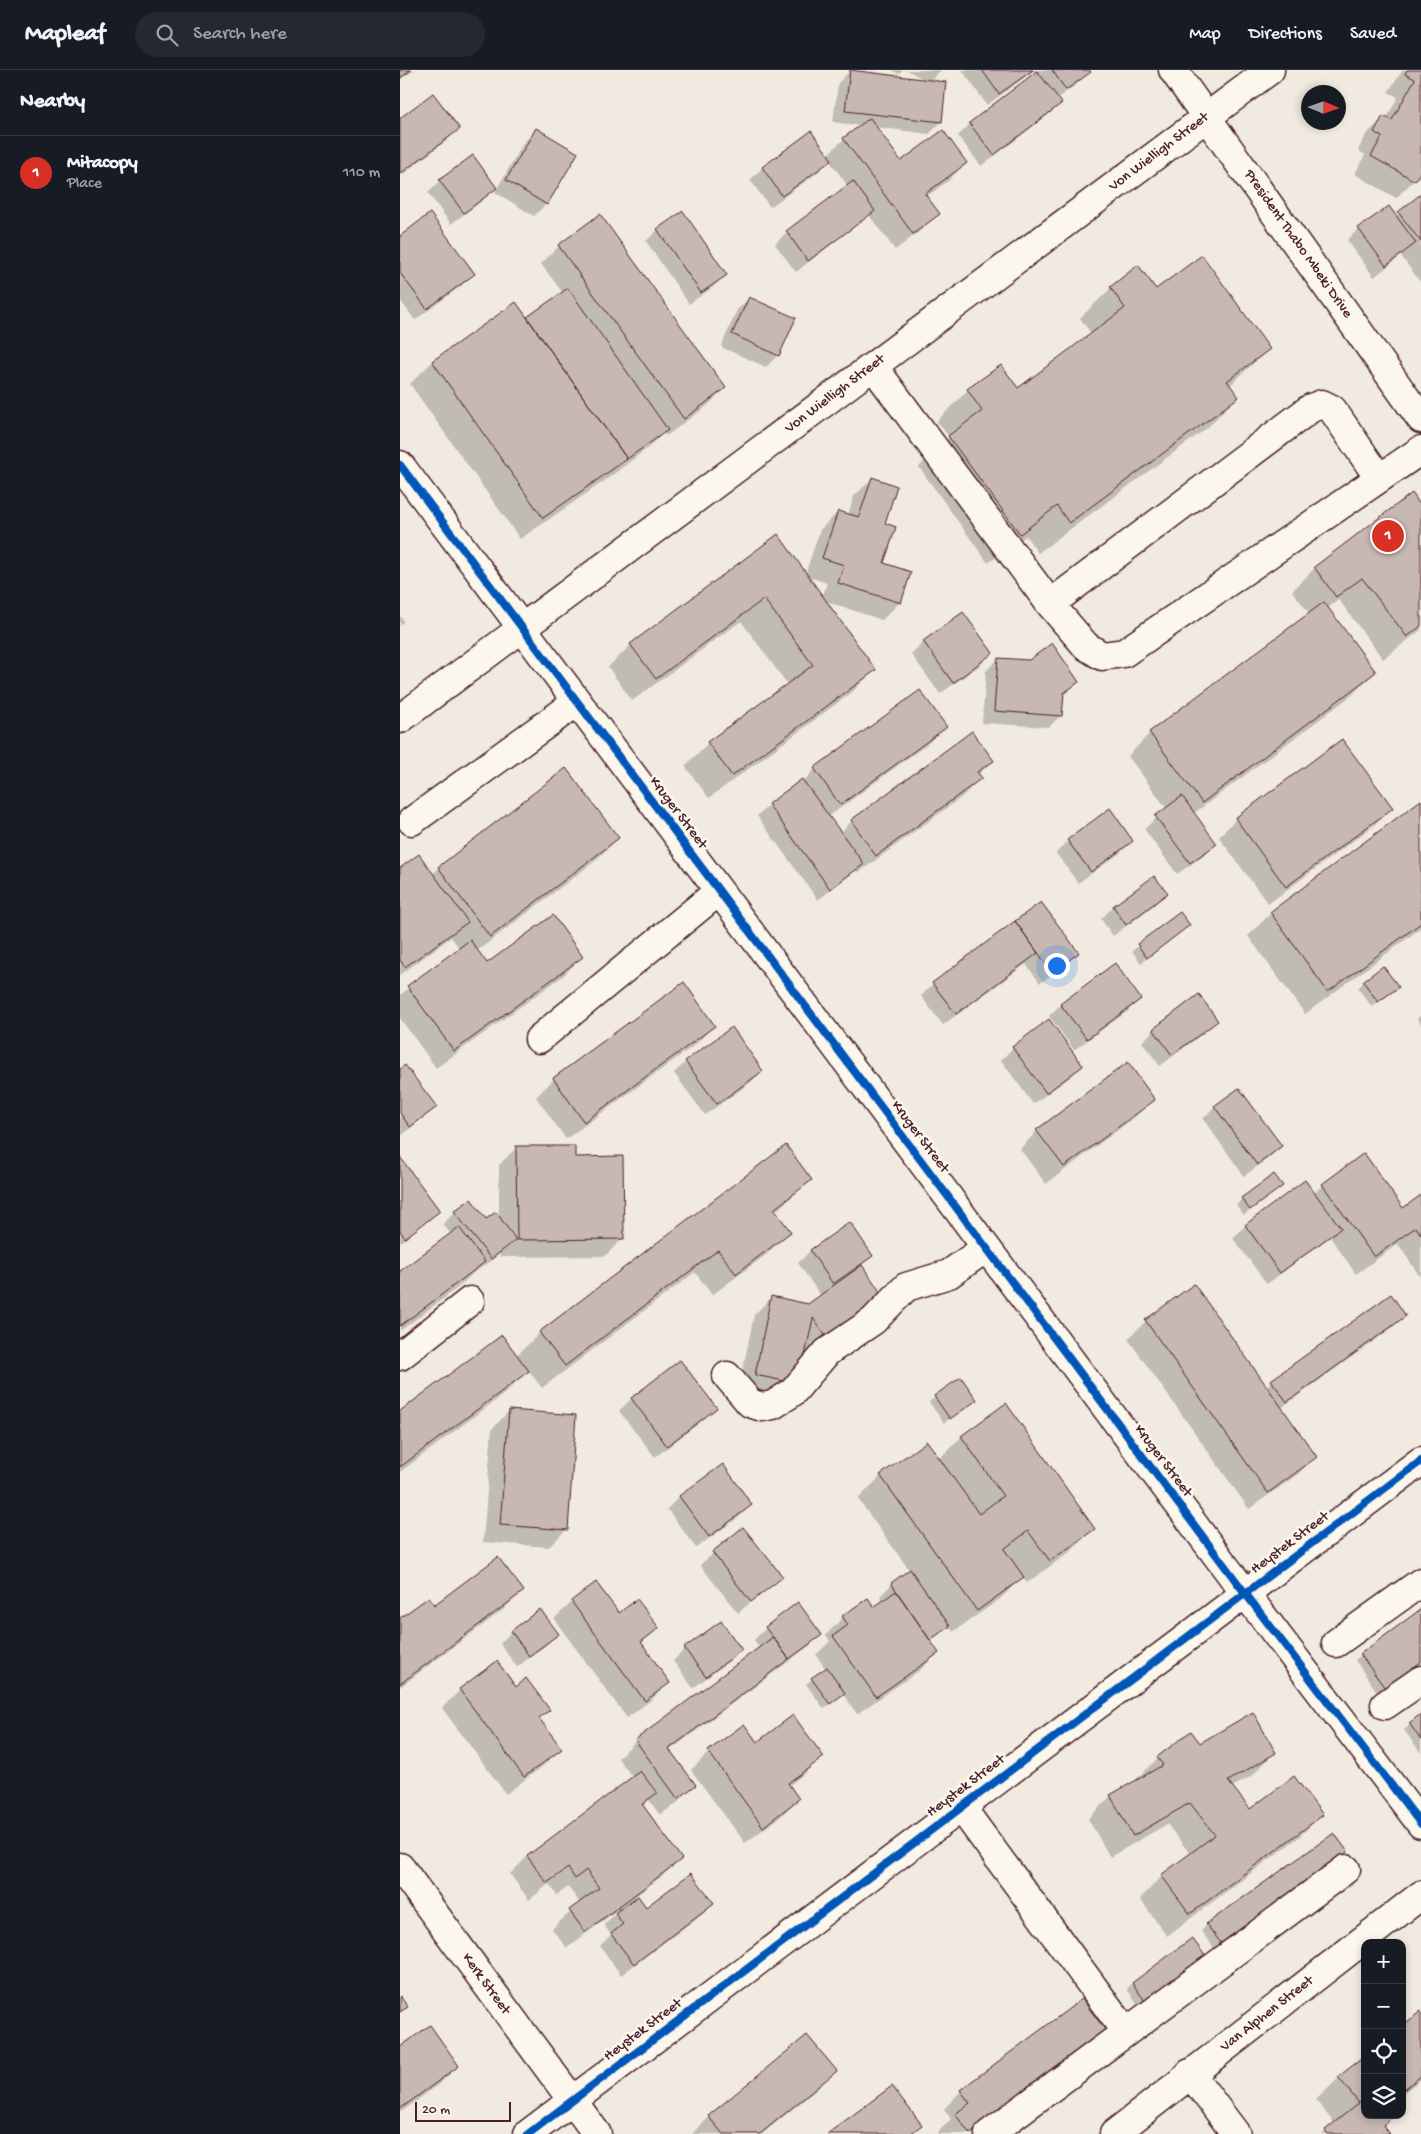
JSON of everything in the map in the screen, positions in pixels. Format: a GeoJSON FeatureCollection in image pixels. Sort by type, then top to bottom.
{"type":"FeatureCollection","features":[{"type":"Feature","properties":{"kind":"street","name":"President Thabo Mbeki Drive"},"geometry":{"type":"LineString","coordinates":[[1174,70],[1421,419]]}},
{"type":"Feature","properties":{"kind":"street","name":"Von Wielligh Street"},"geometry":{"type":"LineString","coordinates":[[400,720],[521,627],[1270,70]]}},
{"type":"Feature","properties":{"kind":"street"},"geometry":{"type":"LineString","coordinates":[[873,366],[1050,604],[1086,646],[1102,656],[1124,653],[1421,450]]}},
{"type":"Feature","properties":{"kind":"street"},"geometry":{"type":"LineString","coordinates":[[1050,604],[1311,408],[1322,404],[1332,409],[1379,478]]}},
{"type":"Feature","properties":{"kind":"street","name":"Kruger Street"},"geometry":{"type":"LineString","coordinates":[[400,465],[986,1248],[1421,1824]]}},
{"type":"Feature","properties":{"kind":"street"},"geometry":{"type":"LineString","coordinates":[[412,821],[577,702]]}},
{"type":"Feature","properties":{"kind":"street"},"geometry":{"type":"LineString","coordinates":[[539,1039],[719,891]]}},
{"type":"Feature","properties":{"kind":"street"},"geometry":{"type":"LineString","coordinates":[[727,1376],[750,1403],[762,1407],[773,1405],[794,1392],[827,1352],[873,1321],[906,1287],[949,1274],[986,1248]]}},
{"type":"Feature","properties":{"kind":"street"},"geometry":{"type":"LineString","coordinates":[[400,1356],[470,1301]]}},
{"type":"Feature","properties":{"kind":"street","name":"Heystek Street"},"geometry":{"type":"LineString","coordinates":[[528,2134],[1421,1461]]}},
{"type":"Feature","properties":{"kind":"street"},"geometry":{"type":"LineString","coordinates":[[1336,1643],[1421,1582]]}},
{"type":"Feature","properties":{"kind":"street"},"geometry":{"type":"LineString","coordinates":[[1385,1705],[1421,1680]]}},
{"type":"Feature","properties":{"kind":"street"},"geometry":{"type":"LineString","coordinates":[[961,1807],[1126,2032]]}},
{"type":"Feature","properties":{"kind":"street","name":"Kerk Street"},"geometry":{"type":"LineString","coordinates":[[400,1867],[597,2134]]}},
{"type":"Feature","properties":{"kind":"street"},"geometry":{"type":"LineString","coordinates":[[989,2134],[1346,1869]]}},
{"type":"Feature","properties":{"kind":"street","name":"Van Alphen Street"},"geometry":{"type":"LineString","coordinates":[[1114,2134],[1421,1895]]}},
{"type":"Feature","properties":{"kind":"street"},"geometry":{"type":"LineString","coordinates":[[1190,2073],[1236,2134]]}},
{"type":"Feature","properties":{"kind":"building"},"geometry":{"type":"Polygon","coordinates":[[[400,70],[411,70],[400,78],[400,70]]]}},
{"type":"Feature","properties":{"kind":"building"},"geometry":{"type":"Polygon","coordinates":[[[850,70],[946,82],[942,122],[845,111],[850,70]]]}},
{"type":"Feature","properties":{"kind":"building"},"geometry":{"type":"Polygon","coordinates":[[[982,70],[1033,70],[999,94],[982,70]]]}},
{"type":"Feature","properties":{"kind":"building"},"geometry":{"type":"Polygon","coordinates":[[[1052,70],[1089,70],[1091,72],[1066,90],[1052,70]]]}},
{"type":"Feature","properties":{"kind":"building"},"geometry":{"type":"Polygon","coordinates":[[[1407,70],[1421,70],[1421,171],[1415,181],[1371,156],[1382,137],[1374,132],[1383,116],[1392,120],[1415,79],[1405,74],[1407,70]]]}},
{"type":"Feature","properties":{"kind":"building"},"geometry":{"type":"Polygon","coordinates":[[[1037,71],[1062,103],[994,155],[969,123],[1037,71]]]}},
{"type":"Feature","properties":{"kind":"building"},"geometry":{"type":"Polygon","coordinates":[[[433,93],[460,129],[400,174],[400,118],[433,93]]]}},
{"type":"Feature","properties":{"kind":"building"},"geometry":{"type":"Polygon","coordinates":[[[870,118],[901,161],[943,130],[967,163],[925,194],[940,214],[913,234],[843,138],[870,118]]]}},
{"type":"Feature","properties":{"kind":"building"},"geometry":{"type":"Polygon","coordinates":[[[536,128],[578,153],[547,205],[506,180],[536,128]]]}},
{"type":"Feature","properties":{"kind":"building"},"geometry":{"type":"Polygon","coordinates":[[[811,131],[832,160],[782,196],[762,167],[811,131]]]}},
{"type":"Feature","properties":{"kind":"building"},"geometry":{"type":"Polygon","coordinates":[[[473,155],[497,188],[464,213],[439,180],[473,155]]]}},
{"type":"Feature","properties":{"kind":"building"},"geometry":{"type":"Polygon","coordinates":[[[853,181],[875,211],[808,261],[786,231],[853,181]]]}},
{"type":"Feature","properties":{"kind":"building"},"geometry":{"type":"Polygon","coordinates":[[[1421,194],[1421,242],[1398,212],[1421,194]]]}},
{"type":"Feature","properties":{"kind":"building"},"geometry":{"type":"Polygon","coordinates":[[[1389,206],[1416,243],[1386,266],[1358,228],[1389,206]]]}},
{"type":"Feature","properties":{"kind":"building"},"geometry":{"type":"Polygon","coordinates":[[[683,211],[727,275],[701,293],[657,229],[683,211]]]}},
{"type":"Feature","properties":{"kind":"building"},"geometry":{"type":"Polygon","coordinates":[[[430,213],[475,274],[427,309],[400,273],[400,236],[430,213]]]}},
{"type":"Feature","properties":{"kind":"building"},"geometry":{"type":"Polygon","coordinates":[[[600,214],[726,388],[684,419],[558,245],[600,214]]]}},
{"type":"Feature","properties":{"kind":"building"},"geometry":{"type":"Polygon","coordinates":[[[1202,255],[1270,349],[1227,381],[1239,397],[1069,523],[1057,506],[1020,534],[948,436],[982,411],[967,389],[1001,365],[1018,388],[1125,308],[1110,287],[1138,265],[1156,289],[1202,255]]]}},
{"type":"Feature","properties":{"kind":"building"},"geometry":{"type":"Polygon","coordinates":[[[568,288],[668,430],[627,459],[527,317],[568,288]]]}},
{"type":"Feature","properties":{"kind":"building"},"geometry":{"type":"Polygon","coordinates":[[[749,297],[796,318],[779,356],[732,334],[749,297]]]}},
{"type":"Feature","properties":{"kind":"building"},"geometry":{"type":"Polygon","coordinates":[[[516,302],[627,459],[543,518],[432,361],[516,302]]]}},
{"type":"Feature","properties":{"kind":"building"},"geometry":{"type":"Polygon","coordinates":[[[872,477],[897,486],[885,523],[896,527],[884,563],[911,572],[901,603],[838,583],[844,565],[822,558],[838,511],[859,517],[872,477]]]}},
{"type":"Feature","properties":{"kind":"building"},"geometry":{"type":"Polygon","coordinates":[[[1412,493],[1421,506],[1421,626],[1407,637],[1362,578],[1336,597],[1314,567],[1412,493]]]}},
{"type":"Feature","properties":{"kind":"building"},"geometry":{"type":"Polygon","coordinates":[[[778,534],[876,670],[732,776],[707,742],[813,665],[764,599],[656,679],[630,644],[778,534]]]}},
{"type":"Feature","properties":{"kind":"building"},"geometry":{"type":"Polygon","coordinates":[[[1324,602],[1376,672],[1202,803],[1149,732],[1324,602]]]}},
{"type":"Feature","properties":{"kind":"building"},"geometry":{"type":"Polygon","coordinates":[[[963,612],[993,653],[953,683],[923,641],[963,612]]]}},
{"type":"Feature","properties":{"kind":"building"},"geometry":{"type":"Polygon","coordinates":[[[1052,643],[1079,682],[1064,693],[1062,716],[994,711],[998,658],[1029,660],[1052,643]]]}},
{"type":"Feature","properties":{"kind":"building"},"geometry":{"type":"Polygon","coordinates":[[[920,690],[947,727],[840,805],[814,768],[920,690]]]}},
{"type":"Feature","properties":{"kind":"building"},"geometry":{"type":"Polygon","coordinates":[[[972,731],[994,761],[977,772],[982,778],[876,856],[851,820],[972,731]]]}},
{"type":"Feature","properties":{"kind":"building"},"geometry":{"type":"Polygon","coordinates":[[[1342,739],[1393,808],[1286,887],[1235,818],[1342,739]]]}},
{"type":"Feature","properties":{"kind":"building"},"geometry":{"type":"Polygon","coordinates":[[[566,768],[619,838],[490,937],[438,867],[566,768]]]}},
{"type":"Feature","properties":{"kind":"building"},"geometry":{"type":"Polygon","coordinates":[[[802,779],[864,864],[830,889],[768,804],[802,779]]]}},
{"type":"Feature","properties":{"kind":"building"},"geometry":{"type":"Polygon","coordinates":[[[1182,796],[1217,844],[1190,863],[1155,816],[1182,796]]]}},
{"type":"Feature","properties":{"kind":"building"},"geometry":{"type":"Polygon","coordinates":[[[1421,800],[1421,923],[1328,992],[1270,912],[1421,800]]]}},
{"type":"Feature","properties":{"kind":"building"},"geometry":{"type":"Polygon","coordinates":[[[1110,808],[1133,841],[1091,872],[1067,840],[1110,808]]]}},
{"type":"Feature","properties":{"kind":"building"},"geometry":{"type":"Polygon","coordinates":[[[419,854],[468,922],[405,967],[400,960],[400,868],[419,854]]]}},
{"type":"Feature","properties":{"kind":"building"},"geometry":{"type":"Polygon","coordinates":[[[1154,876],[1168,893],[1126,925],[1113,906],[1154,876]]]}},
{"type":"Feature","properties":{"kind":"building"},"geometry":{"type":"Polygon","coordinates":[[[1041,902],[1079,953],[1052,972],[1015,921],[1041,902]]]}},
{"type":"Feature","properties":{"kind":"building"},"geometry":{"type":"Polygon","coordinates":[[[1180,912],[1190,925],[1147,958],[1137,944],[1180,912]]]}},
{"type":"Feature","properties":{"kind":"building"},"geometry":{"type":"Polygon","coordinates":[[[553,915],[583,957],[454,1051],[407,986],[470,940],[487,963],[553,915]]]}},
{"type":"Feature","properties":{"kind":"building"},"geometry":{"type":"Polygon","coordinates":[[[1015,921],[1038,953],[956,1014],[932,983],[1015,921]]]}},
{"type":"Feature","properties":{"kind":"building"},"geometry":{"type":"Polygon","coordinates":[[[1115,963],[1141,999],[1087,1039],[1060,1004],[1115,963]]]}},
{"type":"Feature","properties":{"kind":"building"},"geometry":{"type":"Polygon","coordinates":[[[1383,966],[1399,987],[1378,1002],[1363,981],[1383,966]]]}},
{"type":"Feature","properties":{"kind":"building"},"geometry":{"type":"Polygon","coordinates":[[[684,982],[715,1026],[584,1122],[553,1078],[684,982]]]}},
{"type":"Feature","properties":{"kind":"building"},"geometry":{"type":"Polygon","coordinates":[[[1199,994],[1218,1021],[1172,1055],[1153,1029],[1199,994]]]}},
{"type":"Feature","properties":{"kind":"building"},"geometry":{"type":"Polygon","coordinates":[[[1049,1019],[1083,1066],[1046,1093],[1012,1047],[1049,1019]]]}},
{"type":"Feature","properties":{"kind":"building"},"geometry":{"type":"Polygon","coordinates":[[[732,1027],[763,1071],[717,1104],[685,1061],[732,1027]]]}},
{"type":"Feature","properties":{"kind":"building"},"geometry":{"type":"Polygon","coordinates":[[[1128,1062],[1155,1100],[1064,1167],[1036,1130],[1128,1062]]]}},
{"type":"Feature","properties":{"kind":"building"},"geometry":{"type":"Polygon","coordinates":[[[405,1065],[437,1107],[410,1127],[400,1113],[400,1069],[405,1065]]]}},
{"type":"Feature","properties":{"kind":"building"},"geometry":{"type":"Polygon","coordinates":[[[1239,1088],[1282,1146],[1257,1165],[1214,1106],[1239,1088]]]}},
{"type":"Feature","properties":{"kind":"building"},"geometry":{"type":"Polygon","coordinates":[[[786,1145],[812,1180],[774,1209],[791,1232],[736,1274],[718,1250],[565,1366],[539,1332],[786,1145]]]}},
{"type":"Feature","properties":{"kind":"building"},"geometry":{"type":"Polygon","coordinates":[[[516,1146],[575,1146],[575,1157],[623,1156],[624,1239],[517,1240],[516,1146]]]}},
{"type":"Feature","properties":{"kind":"building"},"geometry":{"type":"Polygon","coordinates":[[[1364,1153],[1403,1208],[1421,1195],[1421,1235],[1416,1227],[1374,1257],[1322,1184],[1364,1153]]]}},
{"type":"Feature","properties":{"kind":"building"},"geometry":{"type":"Polygon","coordinates":[[[400,1157],[440,1211],[405,1238],[400,1231],[400,1157]]]}},
{"type":"Feature","properties":{"kind":"building"},"geometry":{"type":"Polygon","coordinates":[[[1274,1174],[1283,1186],[1250,1210],[1241,1198],[1274,1174]]]}},
{"type":"Feature","properties":{"kind":"building"},"geometry":{"type":"Polygon","coordinates":[[[1305,1180],[1341,1228],[1280,1273],[1245,1225],[1305,1180]]]}},
{"type":"Feature","properties":{"kind":"building"},"geometry":{"type":"Polygon","coordinates":[[[471,1199],[486,1219],[496,1212],[516,1240],[491,1259],[454,1211],[471,1199]]]}},
{"type":"Feature","properties":{"kind":"building"},"geometry":{"type":"Polygon","coordinates":[[[850,1222],[873,1256],[833,1284],[810,1250],[850,1222]]]}},
{"type":"Feature","properties":{"kind":"building"},"geometry":{"type":"Polygon","coordinates":[[[459,1227],[485,1262],[400,1326],[400,1271],[459,1227]]]}},
{"type":"Feature","properties":{"kind":"building"},"geometry":{"type":"Polygon","coordinates":[[[862,1265],[887,1302],[830,1342],[813,1318],[799,1384],[755,1375],[771,1296],[808,1304],[862,1265]]]}},
{"type":"Feature","properties":{"kind":"building"},"geometry":{"type":"Polygon","coordinates":[[[1194,1284],[1317,1457],[1268,1493],[1145,1320],[1194,1284]]]}},
{"type":"Feature","properties":{"kind":"building"},"geometry":{"type":"Polygon","coordinates":[[[1391,1294],[1406,1316],[1287,1402],[1271,1380],[1391,1294]]]}},
{"type":"Feature","properties":{"kind":"building"},"geometry":{"type":"Polygon","coordinates":[[[502,1335],[529,1371],[400,1467],[400,1411],[502,1335]]]}},
{"type":"Feature","properties":{"kind":"building"},"geometry":{"type":"Polygon","coordinates":[[[680,1360],[717,1408],[667,1446],[631,1398],[680,1360]]]}},
{"type":"Feature","properties":{"kind":"building"},"geometry":{"type":"Polygon","coordinates":[[[961,1377],[977,1400],[950,1419],[934,1396],[961,1377]]]}},
{"type":"Feature","properties":{"kind":"building"},"geometry":{"type":"Polygon","coordinates":[[[1006,1403],[1095,1529],[1050,1561],[1028,1531],[1004,1549],[1024,1577],[977,1611],[880,1475],[927,1441],[979,1514],[1003,1496],[961,1436],[1006,1403]]]}},
{"type":"Feature","properties":{"kind":"building"},"geometry":{"type":"Polygon","coordinates":[[[509,1410],[576,1415],[568,1530],[500,1525],[509,1410]]]}},
{"type":"Feature","properties":{"kind":"building"},"geometry":{"type":"Polygon","coordinates":[[[723,1464],[752,1505],[709,1537],[679,1496],[723,1464]]]}},
{"type":"Feature","properties":{"kind":"building"},"geometry":{"type":"Polygon","coordinates":[[[743,1527],[783,1577],[751,1602],[712,1552],[743,1527]]]}},
{"type":"Feature","properties":{"kind":"building"},"geometry":{"type":"Polygon","coordinates":[[[498,1557],[524,1591],[400,1684],[400,1618],[429,1597],[434,1605],[498,1557]]]}},
{"type":"Feature","properties":{"kind":"building"},"geometry":{"type":"Polygon","coordinates":[[[910,1569],[950,1626],[930,1640],[891,1583],[910,1569]]]}},
{"type":"Feature","properties":{"kind":"building"},"geometry":{"type":"Polygon","coordinates":[[[596,1582],[619,1613],[637,1599],[659,1628],[641,1642],[670,1683],[645,1701],[571,1601],[596,1582]]]}},
{"type":"Feature","properties":{"kind":"building"},"geometry":{"type":"Polygon","coordinates":[[[896,1591],[939,1653],[876,1697],[833,1636],[848,1625],[842,1616],[868,1598],[874,1607],[896,1591]]]}},
{"type":"Feature","properties":{"kind":"building"},"geometry":{"type":"Polygon","coordinates":[[[798,1602],[822,1635],[789,1659],[765,1627],[798,1602]]]}},
{"type":"Feature","properties":{"kind":"building"},"geometry":{"type":"Polygon","coordinates":[[[540,1609],[559,1634],[529,1656],[511,1631],[540,1609]]]}},
{"type":"Feature","properties":{"kind":"building"},"geometry":{"type":"Polygon","coordinates":[[[1421,1609],[1421,1662],[1385,1688],[1360,1654],[1421,1609]]]}},
{"type":"Feature","properties":{"kind":"building"},"geometry":{"type":"Polygon","coordinates":[[[721,1621],[742,1650],[706,1677],[684,1648],[721,1621]]]}},
{"type":"Feature","properties":{"kind":"building"},"geometry":{"type":"Polygon","coordinates":[[[773,1637],[789,1659],[669,1749],[696,1785],[678,1799],[635,1740],[773,1637]]]}},
{"type":"Feature","properties":{"kind":"building"},"geometry":{"type":"Polygon","coordinates":[[[497,1661],[516,1687],[526,1678],[550,1710],[539,1718],[562,1749],[524,1777],[459,1689],[497,1661]]]}},
{"type":"Feature","properties":{"kind":"building"},"geometry":{"type":"Polygon","coordinates":[[[827,1667],[845,1693],[830,1704],[811,1678],[827,1667]]]}},
{"type":"Feature","properties":{"kind":"building"},"geometry":{"type":"Polygon","coordinates":[[[1253,1712],[1276,1753],[1228,1781],[1250,1809],[1294,1776],[1323,1815],[1190,1914],[1161,1875],[1215,1835],[1190,1803],[1133,1836],[1110,1795],[1163,1765],[1157,1757],[1191,1731],[1200,1743],[1253,1712]]]}},
{"type":"Feature","properties":{"kind":"building"},"geometry":{"type":"Polygon","coordinates":[[[1421,1714],[1421,1740],[1409,1723],[1421,1714]]]}},
{"type":"Feature","properties":{"kind":"building"},"geometry":{"type":"Polygon","coordinates":[[[793,1715],[824,1757],[788,1783],[799,1799],[763,1827],[708,1751],[744,1724],[757,1742],[793,1715]]]}},
{"type":"Feature","properties":{"kind":"building"},"geometry":{"type":"Polygon","coordinates":[[[640,1771],[657,1793],[642,1804],[682,1859],[585,1932],[569,1910],[599,1888],[586,1870],[575,1879],[568,1868],[547,1883],[527,1856],[640,1771]]]}},
{"type":"Feature","properties":{"kind":"building"},"geometry":{"type":"Polygon","coordinates":[[[1334,1833],[1348,1852],[1221,1943],[1206,1924],[1334,1833]]]}},
{"type":"Feature","properties":{"kind":"building"},"geometry":{"type":"Polygon","coordinates":[[[691,1873],[714,1903],[634,1964],[611,1934],[623,1924],[615,1913],[638,1896],[646,1907],[691,1873]]]}},
{"type":"Feature","properties":{"kind":"building"},"geometry":{"type":"Polygon","coordinates":[[[1192,1938],[1206,1957],[1145,2001],[1132,1983],[1192,1938]]]}},
{"type":"Feature","properties":{"kind":"building"},"geometry":{"type":"Polygon","coordinates":[[[400,1996],[408,2007],[400,2012],[400,1996]]]}},
{"type":"Feature","properties":{"kind":"building"},"geometry":{"type":"Polygon","coordinates":[[[1082,1999],[1107,2032],[970,2134],[955,2114],[970,2103],[960,2090],[1082,1999]]]}},
{"type":"Feature","properties":{"kind":"building"},"geometry":{"type":"Polygon","coordinates":[[[1421,2011],[1421,2076],[1406,2088],[1406,2029],[1406,2023],[1421,2011]]]}},
{"type":"Feature","properties":{"kind":"building"},"geometry":{"type":"Polygon","coordinates":[[[430,2025],[459,2066],[400,2109],[400,2047],[430,2025]]]}},
{"type":"Feature","properties":{"kind":"building"},"geometry":{"type":"Polygon","coordinates":[[[807,2035],[837,2071],[760,2134],[723,2134],[708,2116],[807,2035]]]}},
{"type":"Feature","properties":{"kind":"building"},"geometry":{"type":"Polygon","coordinates":[[[1361,2059],[1361,2119],[1390,2119],[1383,2125],[1390,2134],[1328,2134],[1325,2130],[1359,2103],[1338,2077],[1361,2059]]]}},
{"type":"Feature","properties":{"kind":"building"},"geometry":{"type":"Polygon","coordinates":[[[892,2086],[922,2125],[910,2134],[827,2134],[892,2086]]]}},
{"type":"Feature","properties":{"kind":"cycle path"},"geometry":{"type":"LineString","coordinates":[[400,465],[1245,1593],[1421,1824]]}},
{"type":"Feature","properties":{"kind":"cycle path"},"geometry":{"type":"LineString","coordinates":[[528,2134],[1421,1461]]}},
{"type":"Feature","properties":{"kind":"place","name":"Mitacopy"},"geometry":{"type":"Point","coordinates":[1388,536]}}]}
